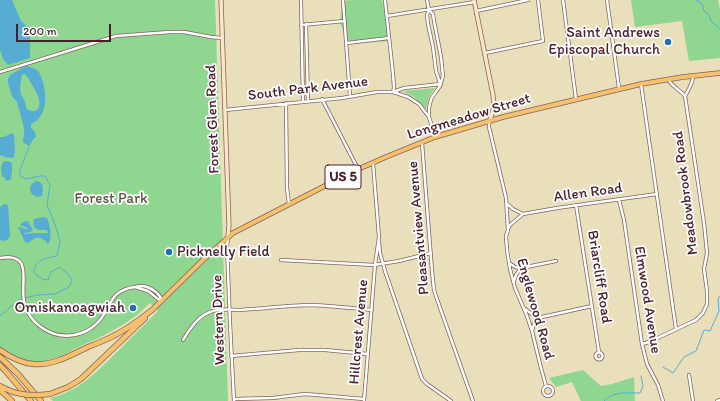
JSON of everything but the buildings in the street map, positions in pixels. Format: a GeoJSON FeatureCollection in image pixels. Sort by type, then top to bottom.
{"type":"FeatureCollection","features":[{"type":"Feature","properties":{"kind":"highway","name":"US 5"},"geometry":{"type":"LineString","coordinates":[[0,350],[13,358],[27,363],[50,363],[118,334],[152,310]]}},
{"type":"Feature","properties":{"kind":"highway","name":"US 5"},"geometry":{"type":"LineString","coordinates":[[0,386],[6,390],[26,395],[50,394],[68,387],[81,379],[134,330],[152,310]]}},
{"type":"Feature","properties":{"kind":"highway"},"geometry":{"type":"LineString","coordinates":[[0,357],[18,374],[41,401]]}},
{"type":"Feature","properties":{"kind":"highway"},"geometry":{"type":"LineString","coordinates":[[0,366],[9,374],[31,401]]}},
{"type":"Feature","properties":{"kind":"highway"},"geometry":{"type":"LineString","coordinates":[[0,390],[12,401]]}},
{"type":"Feature","properties":{"kind":"main road","name":"Longmeadow Street"},"geometry":{"type":"LineString","coordinates":[[152,310],[208,255],[233,233],[373,162],[435,137],[490,120],[619,88],[668,79],[720,73]]}},
{"type":"Feature","properties":{"kind":"street","name":"Forest Glen Road"},"geometry":{"type":"LineString","coordinates":[[221,0],[228,238]]}},
{"type":"Feature","properties":{"kind":"street"},"geometry":{"type":"LineString","coordinates":[[301,0],[303,101]]}},
{"type":"Feature","properties":{"kind":"street"},"geometry":{"type":"LineString","coordinates":[[343,0],[350,96]]}},
{"type":"Feature","properties":{"kind":"street"},"geometry":{"type":"LineString","coordinates":[[385,0],[394,88],[393,92]]}},
{"type":"Feature","properties":{"kind":"street"},"geometry":{"type":"LineString","coordinates":[[427,0],[429,10],[427,15],[436,71],[441,84]]}},
{"type":"Feature","properties":{"kind":"street"},"geometry":{"type":"LineString","coordinates":[[476,11],[528,0]]}},
{"type":"Feature","properties":{"kind":"street"},"geometry":{"type":"LineString","coordinates":[[485,53],[543,41],[538,0]]}},
{"type":"Feature","properties":{"kind":"street"},"geometry":{"type":"LineString","coordinates":[[563,0],[576,99]]}},
{"type":"Feature","properties":{"kind":"street"},"geometry":{"type":"LineString","coordinates":[[607,0],[619,88]]}},
{"type":"Feature","properties":{"kind":"street"},"geometry":{"type":"LineString","coordinates":[[387,16],[429,10],[474,1],[494,100],[490,120]]}},
{"type":"Feature","properties":{"kind":"street"},"geometry":{"type":"LineString","coordinates":[[429,10],[433,14],[443,74],[441,84],[431,99],[429,117]]}},
{"type":"Feature","properties":{"kind":"street"},"geometry":{"type":"LineString","coordinates":[[301,25],[345,21]]}},
{"type":"Feature","properties":{"kind":"street"},"geometry":{"type":"LineString","coordinates":[[306,24],[308,101]]}},
{"type":"Feature","properties":{"kind":"street"},"geometry":{"type":"LineString","coordinates":[[0,71],[116,36],[170,32],[190,33],[223,38]]}},
{"type":"Feature","properties":{"kind":"street"},"geometry":{"type":"LineString","coordinates":[[347,43],[389,38]]}},
{"type":"Feature","properties":{"kind":"street"},"geometry":{"type":"LineString","coordinates":[[668,79],[673,86],[685,96],[691,85],[693,76]]}},
{"type":"Feature","properties":{"kind":"street","name":"South Park Avenue"},"geometry":{"type":"LineString","coordinates":[[225,110],[377,92],[393,92],[404,88],[441,84]]}},
{"type":"Feature","properties":{"kind":"street"},"geometry":{"type":"LineString","coordinates":[[641,84],[676,329]]}},
{"type":"Feature","properties":{"kind":"street","name":"South Park Avenue"},"geometry":{"type":"LineString","coordinates":[[393,92],[412,99],[419,104],[429,117],[435,137]]}},
{"type":"Feature","properties":{"kind":"street","name":"Meadowbrook Road"},"geometry":{"type":"LineString","coordinates":[[642,344],[694,321],[700,317],[706,307],[707,297],[704,272],[707,253],[705,230],[685,96]]}},
{"type":"Feature","properties":{"kind":"street"},"geometry":{"type":"LineString","coordinates":[[322,99],[358,169]]}},
{"type":"Feature","properties":{"kind":"street"},"geometry":{"type":"LineString","coordinates":[[286,103],[287,188],[290,204]]}},
{"type":"Feature","properties":{"kind":"street","name":"Englewood Road"},"geometry":{"type":"LineString","coordinates":[[490,120],[489,124],[505,192],[508,230],[506,241],[508,262],[513,283],[532,331],[546,386]]}},
{"type":"Feature","properties":{"kind":"street","name":"Pleasantview Avenue"},"geometry":{"type":"LineString","coordinates":[[422,142],[432,274],[436,295],[473,401]]}},
{"type":"Feature","properties":{"kind":"street"},"geometry":{"type":"LineString","coordinates":[[373,162],[380,253],[385,271],[422,379],[425,383],[451,401]]}},
{"type":"Feature","properties":{"kind":"street","name":"Allen Road"},"geometry":{"type":"LineString","coordinates":[[523,214],[657,194]]}},
{"type":"Feature","properties":{"kind":"street","name":"Elmwood Avenue"},"geometry":{"type":"LineString","coordinates":[[619,200],[623,216],[642,344],[649,370],[658,385],[663,401]]}},
{"type":"Feature","properties":{"kind":"street"},"geometry":{"type":"LineString","coordinates":[[506,204],[512,209],[523,214],[510,225],[508,230]]}},
{"type":"Feature","properties":{"kind":"street","name":"Briarcliff Road"},"geometry":{"type":"LineString","coordinates":[[576,205],[599,352]]}},
{"type":"Feature","properties":{"kind":"street","name":"Hillcrest Avenue"},"geometry":{"type":"LineString","coordinates":[[364,400],[375,265],[379,237]]}},
{"type":"Feature","properties":{"kind":"street","name":"Western Drive"},"geometry":{"type":"LineString","coordinates":[[228,238],[227,310],[234,400]]}},
{"type":"Feature","properties":{"kind":"street"},"geometry":{"type":"LineString","coordinates":[[281,260],[375,265],[431,253]]}},
{"type":"Feature","properties":{"kind":"street"},"geometry":{"type":"LineString","coordinates":[[0,258],[12,258],[18,260],[22,265],[24,273],[24,304],[31,318],[36,324],[54,334],[63,336],[74,335],[84,332],[94,326],[116,295],[125,288],[139,286],[148,288],[159,295],[162,301]]}},
{"type":"Feature","properties":{"kind":"street"},"geometry":{"type":"LineString","coordinates":[[508,262],[514,267],[521,268],[556,261]]}},
{"type":"Feature","properties":{"kind":"street"},"geometry":{"type":"LineString","coordinates":[[513,283],[521,268]]}},
{"type":"Feature","properties":{"kind":"street"},"geometry":{"type":"LineString","coordinates":[[183,340],[193,325],[203,316],[213,311],[312,306],[372,310]]}},
{"type":"Feature","properties":{"kind":"street"},"geometry":{"type":"LineString","coordinates":[[532,331],[535,321],[542,317],[592,306]]}},
{"type":"Feature","properties":{"kind":"street"},"geometry":{"type":"LineString","coordinates":[[523,307],[532,314],[542,317]]}},
{"type":"Feature","properties":{"kind":"street"},"geometry":{"type":"LineString","coordinates":[[231,356],[299,350],[325,350],[368,354]]}},
{"type":"Feature","properties":{"kind":"street"},"geometry":{"type":"LineString","coordinates":[[689,375],[693,401]]}},
{"type":"Feature","properties":{"kind":"street"},"geometry":{"type":"LineString","coordinates":[[234,400],[273,398],[300,394],[325,395],[364,400]]}},
{"type":"Feature","properties":{"kind":"street"},"geometry":{"type":"LineString","coordinates":[[716,401],[720,400]]}},
{"type":"Feature","properties":{"kind":"green space","name":"Forest Park"},"geometry":{"type":"Polygon","coordinates":[[[0,0],[215,0],[228,401],[53,401],[50,398],[61,395],[79,386],[101,367],[158,311],[150,303],[135,317],[114,330],[60,356],[43,362],[17,357],[0,347],[0,0]]]}},
{"type":"Feature","properties":{"kind":"green space"},"geometry":{"type":"Polygon","coordinates":[[[382,0],[388,23],[388,41],[349,44],[340,23],[342,1],[382,0]]]}},
{"type":"Feature","properties":{"kind":"green space"},"geometry":{"type":"Polygon","coordinates":[[[631,0],[718,0],[720,10],[720,58],[689,61],[682,21],[635,27],[631,0]]]}},
{"type":"Feature","properties":{"kind":"green space"},"geometry":{"type":"Polygon","coordinates":[[[435,88],[429,97],[426,109],[415,98],[403,91],[435,88]]]}},
{"type":"Feature","properties":{"kind":"green space"},"geometry":{"type":"Polygon","coordinates":[[[583,370],[601,386],[634,377],[635,401],[581,401],[572,382],[556,387],[549,378],[583,370]]]}},
{"type":"Feature","properties":{"kind":"water"},"geometry":{"type":"Polygon","coordinates":[[[0,0],[12,0],[21,21],[28,27],[30,32],[30,58],[8,65],[3,59],[0,50],[0,0]]]}},
{"type":"Feature","properties":{"kind":"water"},"geometry":{"type":"Polygon","coordinates":[[[26,66],[37,70],[44,85],[45,104],[41,116],[37,121],[31,124],[31,128],[35,132],[36,136],[30,145],[23,142],[24,128],[17,102],[12,96],[8,83],[10,75],[26,66]],[[22,75],[20,92],[27,108],[30,111],[35,111],[39,108],[39,99],[26,75],[22,75]]]}},
{"type":"Feature","properties":{"kind":"water"},"geometry":{"type":"Polygon","coordinates":[[[12,133],[14,135],[15,151],[14,157],[9,158],[0,155],[0,137],[4,137],[12,133]]]}},
{"type":"Feature","properties":{"kind":"water"},"geometry":{"type":"Polygon","coordinates":[[[5,161],[11,162],[12,165],[11,179],[6,181],[2,176],[1,169],[2,164],[5,161]]]}},
{"type":"Feature","properties":{"kind":"water"},"geometry":{"type":"Polygon","coordinates":[[[37,181],[40,182],[43,188],[42,196],[37,197],[32,194],[30,188],[33,183],[37,181]]]}},
{"type":"Feature","properties":{"kind":"water"},"geometry":{"type":"Polygon","coordinates":[[[5,204],[8,205],[10,236],[7,240],[3,241],[0,240],[0,208],[5,204]]]}},
{"type":"Feature","properties":{"kind":"water"},"geometry":{"type":"Polygon","coordinates":[[[44,217],[47,218],[50,227],[49,243],[47,244],[46,241],[40,238],[36,238],[27,243],[25,242],[18,227],[28,229],[20,225],[28,221],[33,230],[24,234],[48,233],[47,230],[36,229],[33,223],[34,219],[44,217]]]}},
{"type":"Feature","properties":{"kind":"waterway"},"geometry":{"type":"LineString","coordinates":[[696,0],[702,4],[704,11],[709,15],[711,21],[720,29]]}},
{"type":"Feature","properties":{"kind":"waterway"},"geometry":{"type":"LineString","coordinates":[[25,298],[37,295],[55,294],[69,287],[72,281],[69,275],[60,267],[51,272],[48,280],[42,279],[34,273],[34,269],[38,262],[57,256],[60,242],[47,205],[50,185],[45,176],[26,179],[20,176],[20,170],[29,144]]}},
{"type":"Feature","properties":{"kind":"waterway"},"geometry":{"type":"LineString","coordinates":[[663,367],[673,373],[684,357],[696,351],[704,330],[710,331],[719,311],[718,299],[720,296]]}},
{"type":"Feature","properties":{"kind":"waterway"},"geometry":{"type":"LineString","coordinates":[[0,316],[22,299]]}},
{"type":"Feature","properties":{"kind":"waterway"},"geometry":{"type":"LineString","coordinates":[[604,401],[616,394],[640,393],[643,386],[641,376]]}},
{"type":"Feature","properties":{"kind":"place","name":"Saint Andrews Episcopal Church"},"geometry":{"type":"Point","coordinates":[668,42]}},
{"type":"Feature","properties":{"kind":"place","name":"Picknelly Field"},"geometry":{"type":"Point","coordinates":[169,252]}},
{"type":"Feature","properties":{"kind":"place","name":"Omiskanoagwiah"},"geometry":{"type":"Point","coordinates":[133,308]}}]}
